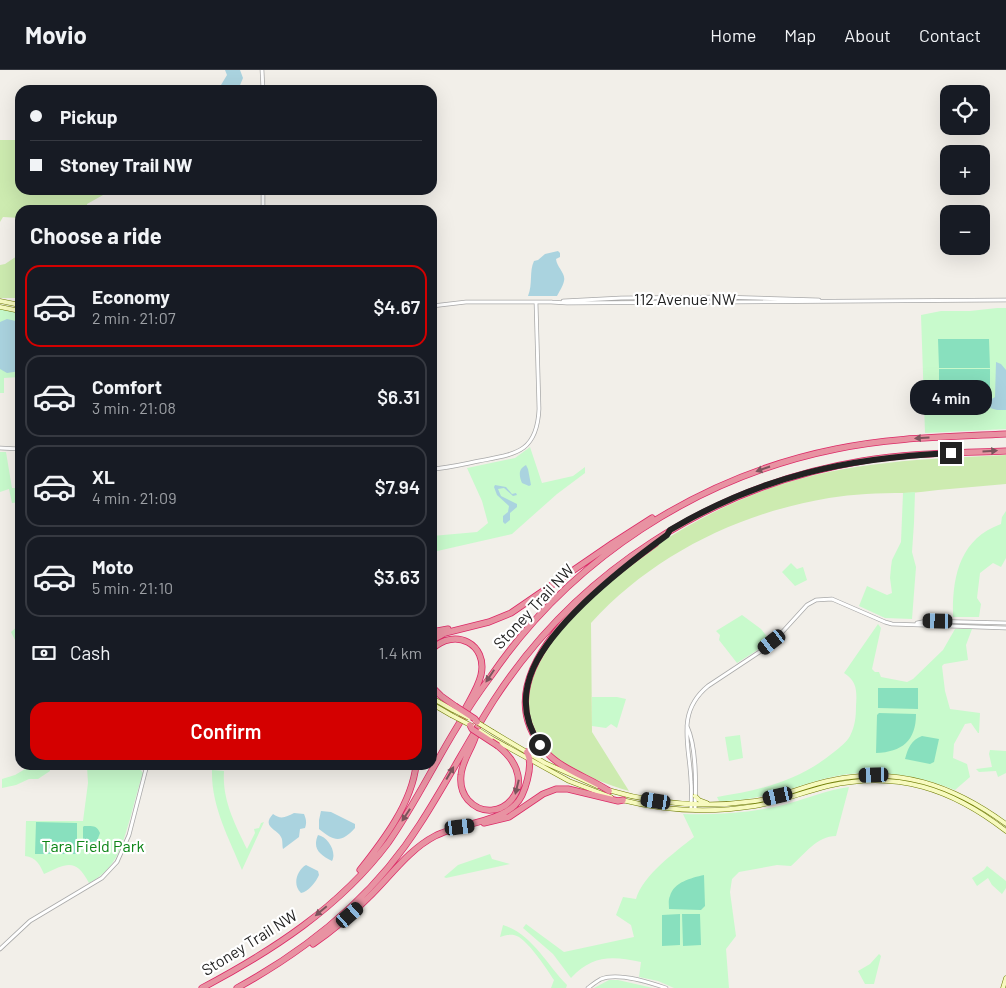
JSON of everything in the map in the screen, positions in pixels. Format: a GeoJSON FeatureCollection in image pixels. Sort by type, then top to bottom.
{"type":"FeatureCollection","features":[{"type":"Feature","properties":{"kind":"highway","name":"Stoney Trail NW"},"geometry":{"type":"LineString","coordinates":[[437,762],[457,726],[499,664],[528,628],[579,576],[600,558],[656,520],[731,480],[793,460],[855,445],[930,438],[1006,434]]}},
{"type":"Feature","properties":{"kind":"highway","name":"Stoney Trail NW"},"geometry":{"type":"LineString","coordinates":[[237,988],[280,964],[322,933],[353,906],[390,865],[420,825],[478,724],[522,660],[563,614],[619,564],[670,530],[713,507],[786,478],[822,468],[886,458],[1006,451]]}},
{"type":"Feature","properties":{"kind":"highway"},"geometry":{"type":"LineString","coordinates":[[437,637],[445,633],[489,622],[511,613],[634,529],[694,495],[721,482],[731,480]]}},
{"type":"Feature","properties":{"kind":"highway"},"geometry":{"type":"LineString","coordinates":[[609,790],[559,764],[540,745],[528,719],[526,699],[531,672],[540,654],[562,624],[609,580],[667,535],[670,530]]}},
{"type":"Feature","properties":{"kind":"highway"},"geometry":{"type":"LineString","coordinates":[[437,631],[465,628]]}},
{"type":"Feature","properties":{"kind":"highway"},"geometry":{"type":"LineString","coordinates":[[437,645],[446,639],[460,639],[473,645],[482,661],[482,674],[457,726]]}},
{"type":"Feature","properties":{"kind":"highway"},"geometry":{"type":"LineString","coordinates":[[437,692],[454,708],[475,719],[478,724],[475,738],[462,768],[461,782],[466,798],[473,804],[484,809],[494,809],[507,804],[513,798],[519,785],[516,767],[498,746],[472,729],[470,725]]}},
{"type":"Feature","properties":{"kind":"highway"},"geometry":{"type":"LineString","coordinates":[[280,964],[288,962],[322,938],[368,898],[406,858],[427,840],[442,832],[503,814],[516,805],[522,797],[526,786],[530,760],[527,752]]}},
{"type":"Feature","properties":{"kind":"highway"},"geometry":{"type":"LineString","coordinates":[[348,886],[379,844],[406,801],[415,770]]}},
{"type":"Feature","properties":{"kind":"highway","name":"Stoney Trail NW"},"geometry":{"type":"LineString","coordinates":[[202,988],[281,942],[326,908],[377,856],[398,828],[433,770]]}},
{"type":"Feature","properties":{"kind":"highway"},"geometry":{"type":"LineString","coordinates":[[460,827],[509,817],[540,796],[556,789],[568,789],[618,801],[623,800]]}},
{"type":"Feature","properties":{"kind":"main road"},"geometry":{"type":"LineString","coordinates":[[0,301],[15,303]]}},
{"type":"Feature","properties":{"kind":"main road"},"geometry":{"type":"LineString","coordinates":[[0,307],[15,310]]}},
{"type":"Feature","properties":{"kind":"main road"},"geometry":{"type":"LineString","coordinates":[[437,700],[454,708]]}},
{"type":"Feature","properties":{"kind":"main road"},"geometry":{"type":"LineString","coordinates":[[437,707],[569,781],[623,800],[693,810],[728,809],[755,806],[787,799],[838,784],[858,781],[886,781],[920,786],[946,794],[982,813],[1006,831]]}},
{"type":"Feature","properties":{"kind":"main road"},"geometry":{"type":"LineString","coordinates":[[478,724],[569,775],[609,790],[650,800],[714,804],[767,798],[832,780],[863,776],[886,776],[911,779],[950,790],[978,804],[1006,824]]}},
{"type":"Feature","properties":{"kind":"main road"},"geometry":{"type":"LineString","coordinates":[[695,796],[700,800],[714,804]]}},
{"type":"Feature","properties":{"kind":"main road"},"geometry":{"type":"LineString","coordinates":[[1003,988],[1006,978]]}},
{"type":"Feature","properties":{"kind":"street"},"geometry":{"type":"LineString","coordinates":[[262,70],[262,85]]}},
{"type":"Feature","properties":{"kind":"street","name":"112 Avenue NW"},"geometry":{"type":"LineString","coordinates":[[437,305],[466,302],[1006,300]]}},
{"type":"Feature","properties":{"kind":"street"},"geometry":{"type":"LineString","coordinates":[[437,468],[515,453],[524,448],[533,438],[537,428],[538,415],[536,302]]}},
{"type":"Feature","properties":{"kind":"street"},"geometry":{"type":"LineString","coordinates":[[0,448],[15,449]]}},
{"type":"Feature","properties":{"kind":"street"},"geometry":{"type":"LineString","coordinates":[[693,810],[686,740],[692,705],[699,694],[772,642],[816,600],[832,599],[886,623],[912,624],[927,621],[1006,623]]}},
{"type":"Feature","properties":{"kind":"street"},"geometry":{"type":"LineString","coordinates":[[978,623],[1006,628]]}},
{"type":"Feature","properties":{"kind":"street"},"geometry":{"type":"LineString","coordinates":[[687,726],[690,732],[693,753],[695,796],[693,804]]}},
{"type":"Feature","properties":{"kind":"street"},"geometry":{"type":"LineString","coordinates":[[0,949],[30,921],[102,878],[117,862],[128,835],[145,770]]}},
{"type":"Feature","properties":{"kind":"street"},"geometry":{"type":"LineString","coordinates":[[588,988],[601,979],[610,977],[621,977],[666,988]]}},
{"type":"Feature","properties":{"kind":"green space"},"geometry":{"type":"Polygon","coordinates":[[[0,140],[15,140],[15,195],[103,195],[87,205],[15,205],[15,218],[3,217],[0,222],[0,140]]]}},
{"type":"Feature","properties":{"kind":"green space"},"geometry":{"type":"Polygon","coordinates":[[[15,257],[15,298],[0,298],[0,265],[15,257]]]}},
{"type":"Feature","properties":{"kind":"green space"},"geometry":{"type":"Polygon","coordinates":[[[1006,308],[1006,429],[925,433],[921,315],[941,311],[970,311],[1006,308]]]}},
{"type":"Feature","properties":{"kind":"green space"},"geometry":{"type":"Polygon","coordinates":[[[0,309],[15,312],[15,377],[4,378],[4,393],[0,393],[0,309]]]}},
{"type":"Feature","properties":{"kind":"green space"},"geometry":{"type":"Polygon","coordinates":[[[938,339],[989,339],[990,368],[939,368],[938,339]]]}},
{"type":"Feature","properties":{"kind":"green space"},"geometry":{"type":"Polygon","coordinates":[[[939,369],[990,369],[990,395],[939,395],[939,369]]]}},
{"type":"Feature","properties":{"kind":"green space"},"geometry":{"type":"Polygon","coordinates":[[[530,447],[542,483],[573,476],[585,467],[585,473],[557,494],[512,534],[437,551],[437,536],[477,532],[488,523],[482,501],[467,468],[515,458],[530,447]]]}},
{"type":"Feature","properties":{"kind":"green space"},"geometry":{"type":"Polygon","coordinates":[[[0,452],[6,452],[12,488],[15,488],[15,503],[12,503],[9,489],[0,492],[0,452]]]}},
{"type":"Feature","properties":{"kind":"green space"},"geometry":{"type":"Polygon","coordinates":[[[1006,455],[1006,484],[912,493],[847,496],[795,505],[730,526],[670,558],[642,577],[615,599],[591,623],[592,732],[629,791],[606,784],[569,767],[540,744],[527,715],[527,706],[530,679],[542,653],[555,636],[604,586],[629,565],[683,529],[712,513],[771,488],[829,472],[917,460],[1006,455]]]}},
{"type":"Feature","properties":{"kind":"green space"},"geometry":{"type":"Polygon","coordinates":[[[915,492],[912,552],[916,567],[912,619],[885,618],[859,606],[867,586],[887,595],[892,593],[891,567],[892,560],[901,542],[903,493],[915,492]]]}},
{"type":"Feature","properties":{"kind":"green space"},"geometry":{"type":"Polygon","coordinates":[[[1006,511],[1006,558],[1001,567],[993,563],[980,573],[977,598],[981,604],[979,617],[953,617],[954,588],[961,561],[976,539],[1001,524],[1002,517],[1006,511]]]}},
{"type":"Feature","properties":{"kind":"green space"},"geometry":{"type":"Polygon","coordinates":[[[791,563],[797,569],[803,567],[807,580],[795,586],[782,572],[791,563]]]}},
{"type":"Feature","properties":{"kind":"green space"},"geometry":{"type":"Polygon","coordinates":[[[742,615],[761,629],[769,639],[756,651],[737,663],[719,640],[720,635],[716,631],[742,615]]]}},
{"type":"Feature","properties":{"kind":"green space"},"geometry":{"type":"Polygon","coordinates":[[[878,624],[881,628],[872,669],[875,672],[879,672],[881,677],[907,682],[913,679],[943,650],[955,629],[972,629],[966,645],[968,660],[942,666],[945,691],[950,709],[980,713],[979,733],[971,723],[965,724],[954,744],[953,758],[967,764],[970,777],[955,790],[923,779],[906,776],[856,773],[823,779],[759,797],[719,801],[717,797],[749,791],[793,777],[821,762],[847,741],[854,725],[856,696],[852,679],[844,673],[878,624]]]}},
{"type":"Feature","properties":{"kind":"green space"},"geometry":{"type":"Polygon","coordinates":[[[15,628],[15,640],[11,632],[15,628]]]}},
{"type":"Feature","properties":{"kind":"green space"},"geometry":{"type":"Polygon","coordinates":[[[878,688],[918,688],[918,709],[878,708],[878,688]]]}},
{"type":"Feature","properties":{"kind":"green space"},"geometry":{"type":"Polygon","coordinates":[[[592,697],[626,699],[617,728],[611,724],[606,728],[592,726],[592,697]]]}},
{"type":"Feature","properties":{"kind":"green space"},"geometry":{"type":"Polygon","coordinates":[[[879,713],[916,714],[913,731],[906,743],[893,750],[876,753],[877,715],[879,713]]]}},
{"type":"Feature","properties":{"kind":"green space"},"geometry":{"type":"Polygon","coordinates":[[[740,735],[743,758],[729,761],[725,737],[740,735]]]}},
{"type":"Feature","properties":{"kind":"green space"},"geometry":{"type":"Polygon","coordinates":[[[922,736],[939,739],[934,762],[930,764],[905,759],[910,745],[922,736]]]}},
{"type":"Feature","properties":{"kind":"green space"},"geometry":{"type":"Polygon","coordinates":[[[990,750],[1006,751],[1006,773],[998,777],[996,771],[979,772],[976,769],[992,767],[990,750]]]}},
{"type":"Feature","properties":{"kind":"green space"},"geometry":{"type":"Polygon","coordinates":[[[24,770],[50,771],[38,779],[29,779],[16,785],[2,788],[2,779],[24,770]]]}},
{"type":"Feature","properties":{"kind":"green space","name":"Tara Field Park"},"geometry":{"type":"Polygon","coordinates":[[[87,770],[141,770],[143,773],[124,839],[117,856],[106,871],[89,883],[80,869],[70,865],[59,867],[44,874],[35,860],[25,856],[26,821],[83,821],[88,783],[87,770]]]}},
{"type":"Feature","properties":{"kind":"green space"},"geometry":{"type":"Polygon","coordinates":[[[212,770],[224,771],[227,802],[247,849],[255,833],[254,829],[259,828],[261,823],[264,822],[242,870],[214,796],[212,770]]]}},
{"type":"Feature","properties":{"kind":"green space"},"geometry":{"type":"Polygon","coordinates":[[[849,787],[836,836],[817,842],[791,866],[777,865],[739,872],[732,879],[730,892],[736,936],[726,949],[729,988],[674,988],[658,981],[639,977],[641,962],[611,958],[595,961],[587,965],[571,978],[553,954],[523,928],[526,924],[564,952],[634,937],[631,925],[616,915],[623,897],[636,899],[645,881],[652,873],[694,837],[683,814],[731,813],[755,810],[788,804],[849,787]]]}},
{"type":"Feature","properties":{"kind":"green space"},"geometry":{"type":"Polygon","coordinates":[[[36,822],[77,823],[77,854],[35,854],[36,822]]]}},
{"type":"Feature","properties":{"kind":"green space"},"geometry":{"type":"Polygon","coordinates":[[[84,826],[94,826],[97,829],[100,833],[97,841],[89,843],[83,839],[84,826]]]}},
{"type":"Feature","properties":{"kind":"green space"},"geometry":{"type":"Polygon","coordinates":[[[490,854],[492,859],[510,864],[444,877],[458,865],[490,854]]]}},
{"type":"Feature","properties":{"kind":"green space"},"geometry":{"type":"Polygon","coordinates":[[[987,866],[1006,881],[1006,888],[1002,894],[992,885],[988,878],[977,886],[972,878],[987,866]]]}},
{"type":"Feature","properties":{"kind":"green space"},"geometry":{"type":"Polygon","coordinates":[[[704,875],[705,906],[701,910],[669,909],[669,898],[675,887],[684,881],[704,875]]]}},
{"type":"Feature","properties":{"kind":"green space"},"geometry":{"type":"Polygon","coordinates":[[[680,914],[680,945],[662,946],[662,915],[680,914]]]}},
{"type":"Feature","properties":{"kind":"green space"},"geometry":{"type":"Polygon","coordinates":[[[682,914],[700,914],[701,945],[683,946],[682,914]]]}},
{"type":"Feature","properties":{"kind":"green space"},"geometry":{"type":"Polygon","coordinates":[[[503,925],[513,929],[531,943],[567,985],[566,988],[551,988],[554,980],[543,963],[519,937],[507,935],[500,937],[503,925]]]}},
{"type":"Feature","properties":{"kind":"green space"},"geometry":{"type":"Polygon","coordinates":[[[879,954],[881,956],[874,984],[865,984],[858,971],[870,964],[879,954]]]}},
{"type":"Feature","properties":{"kind":"green space"},"geometry":{"type":"Polygon","coordinates":[[[609,980],[618,980],[653,988],[594,988],[609,980]]]}},
{"type":"Feature","properties":{"kind":"water"},"geometry":{"type":"Polygon","coordinates":[[[225,70],[240,70],[243,78],[240,85],[221,85],[227,75],[225,70]]]}},
{"type":"Feature","properties":{"kind":"water"},"geometry":{"type":"Polygon","coordinates":[[[558,251],[560,257],[556,259],[564,278],[563,285],[557,296],[528,296],[534,261],[545,254],[558,251]]]}},
{"type":"Feature","properties":{"kind":"water"},"geometry":{"type":"Polygon","coordinates":[[[7,319],[15,321],[15,372],[7,373],[0,369],[0,322],[7,319]]]}},
{"type":"Feature","properties":{"kind":"water"},"geometry":{"type":"Polygon","coordinates":[[[996,362],[1001,364],[1006,370],[1006,410],[997,410],[976,404],[976,402],[990,400],[995,397],[996,362]]]}},
{"type":"Feature","properties":{"kind":"water"},"geometry":{"type":"Polygon","coordinates":[[[526,465],[531,485],[529,486],[522,483],[520,475],[520,471],[526,465]]]}},
{"type":"Feature","properties":{"kind":"water"},"geometry":{"type":"Polygon","coordinates":[[[495,485],[506,487],[512,494],[516,493],[517,495],[513,496],[504,488],[498,489],[501,496],[517,504],[517,507],[510,513],[510,520],[505,524],[503,516],[508,512],[509,506],[497,495],[495,485]]]}},
{"type":"Feature","properties":{"kind":"water"},"geometry":{"type":"Polygon","coordinates":[[[321,811],[331,812],[355,824],[355,828],[342,838],[338,839],[329,836],[319,829],[321,811]]]}},
{"type":"Feature","properties":{"kind":"water"},"geometry":{"type":"Polygon","coordinates":[[[294,813],[304,814],[305,828],[300,829],[299,837],[283,849],[281,837],[269,825],[270,818],[273,814],[286,817],[294,813]]]}},
{"type":"Feature","properties":{"kind":"water"},"geometry":{"type":"Polygon","coordinates":[[[318,835],[322,836],[331,845],[332,861],[318,851],[316,840],[318,835]]]}},
{"type":"Feature","properties":{"kind":"water"},"geometry":{"type":"Polygon","coordinates":[[[306,865],[318,871],[319,875],[312,886],[301,893],[296,882],[300,870],[306,865]]]}},
{"type":"Feature","properties":{"kind":"route"},"geometry":{"type":"LineString","coordinates":[[540,745],[530,726],[526,699],[531,672],[540,654],[562,624],[596,591],[634,559],[667,535],[670,530],[721,503],[760,487],[822,468],[886,458],[951,453]]}}]}
